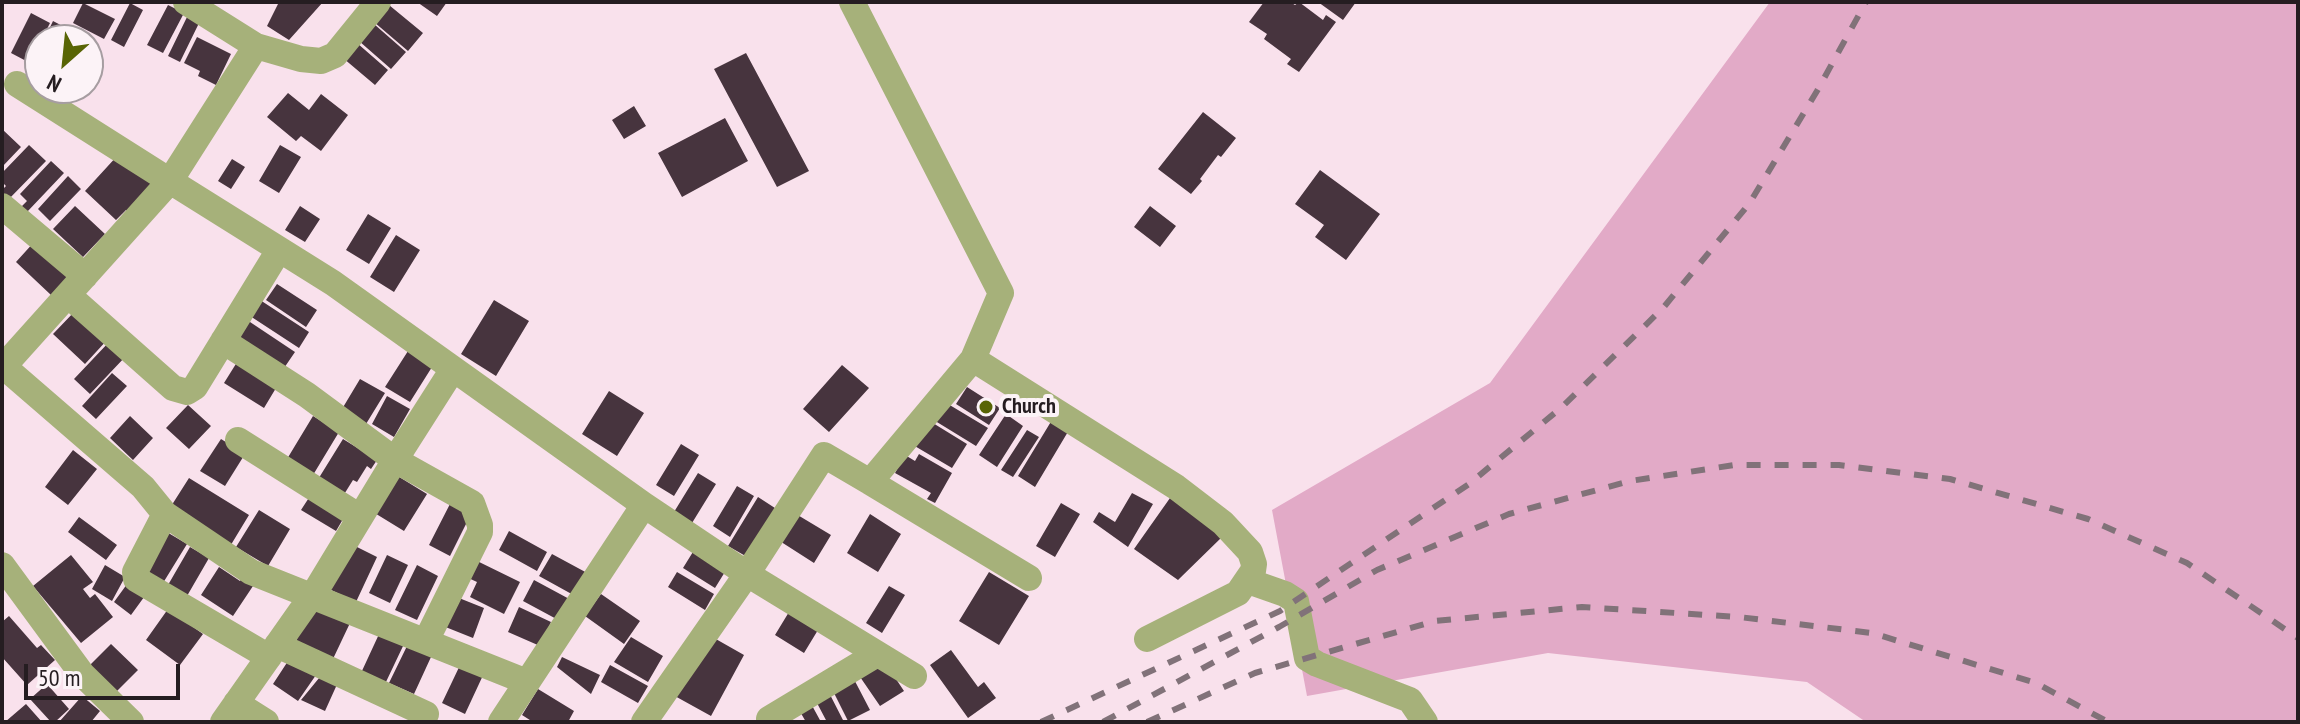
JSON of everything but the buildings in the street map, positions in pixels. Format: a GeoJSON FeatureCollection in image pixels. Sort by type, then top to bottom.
{"type":"FeatureCollection","features":[{"type":"Feature","properties":{"kind":"street"},"geometry":{"type":"LineString","coordinates":[[186,2],[220,11],[256,46],[301,59],[321,61],[335,55],[378,2]]}},
{"type":"Feature","properties":{"kind":"street"},"geometry":{"type":"LineString","coordinates":[[852,2],[1001,293],[973,359],[870,482]]}},
{"type":"Feature","properties":{"kind":"street"},"geometry":{"type":"LineString","coordinates":[[256,46],[170,181],[3,366],[143,487],[165,514],[251,572],[527,682]]}},
{"type":"Feature","properties":{"kind":"street"},"geometry":{"type":"LineString","coordinates":[[17,84],[333,283],[644,505],[747,574],[914,676]]}},
{"type":"Feature","properties":{"kind":"street"},"geometry":{"type":"LineString","coordinates":[[2,206],[173,388],[182,392],[195,387],[279,250]]}},
{"type":"Feature","properties":{"kind":"street"},"geometry":{"type":"LineString","coordinates":[[223,341],[307,395],[395,460],[472,503],[480,532],[426,641]]}},
{"type":"Feature","properties":{"kind":"street"},"geometry":{"type":"LineString","coordinates":[[973,359],[1176,487],[1223,523],[1250,552],[1254,564],[1248,581],[1238,593],[1147,639]]}},
{"type":"Feature","properties":{"kind":"street"},"geometry":{"type":"LineString","coordinates":[[266,722],[230,713],[313,595],[453,369]]}},
{"type":"Feature","properties":{"kind":"street"},"geometry":{"type":"LineString","coordinates":[[238,440],[360,517]]}},
{"type":"Feature","properties":{"kind":"street"},"geometry":{"type":"LineString","coordinates":[[644,722],[747,574],[824,455],[1029,578]]}},
{"type":"Feature","properties":{"kind":"street"},"geometry":{"type":"LineString","coordinates":[[501,722],[644,505]]}},
{"type":"Feature","properties":{"kind":"street"},"geometry":{"type":"LineString","coordinates":[[165,514],[135,572],[136,579],[273,651],[426,714]]}},
{"type":"Feature","properties":{"kind":"street"},"geometry":{"type":"LineString","coordinates":[[2,565],[82,674],[131,722]]}},
{"type":"Feature","properties":{"kind":"street"},"geometry":{"type":"LineString","coordinates":[[1248,581],[1296,601],[1307,658],[1410,700],[1425,722]]}},
{"type":"Feature","properties":{"kind":"street"},"geometry":{"type":"LineString","coordinates":[[769,719],[877,654]]}},
{"type":"Feature","properties":{"kind":"shaded area"},"geometry":{"type":"Polygon","coordinates":[[[1770,2],[2298,2],[2298,722],[1866,722],[1807,682],[1548,653],[1307,696],[1272,510],[1490,383],[1770,2]]]}},
{"type":"Feature","properties":{"kind":"railway"},"geometry":{"type":"LineString","coordinates":[[1041,722],[1280,611],[1469,484],[1562,407],[1663,308],[1749,204],[1866,2]]}},
{"type":"Feature","properties":{"kind":"railway"},"geometry":{"type":"LineString","coordinates":[[1103,722],[1377,570],[1509,514],[1630,481],[1734,465],[1839,465],[1950,479],[2088,519],[2187,563],[2298,638]]}},
{"type":"Feature","properties":{"kind":"railway"},"geometry":{"type":"LineString","coordinates":[[1147,722],[1255,673],[1435,621],[1582,607],[1739,617],[1872,633],[2036,683],[2108,722]]}},
{"type":"Feature","properties":{"kind":"place","name":"Church"},"geometry":{"type":"Point","coordinates":[986,407]}}]}
